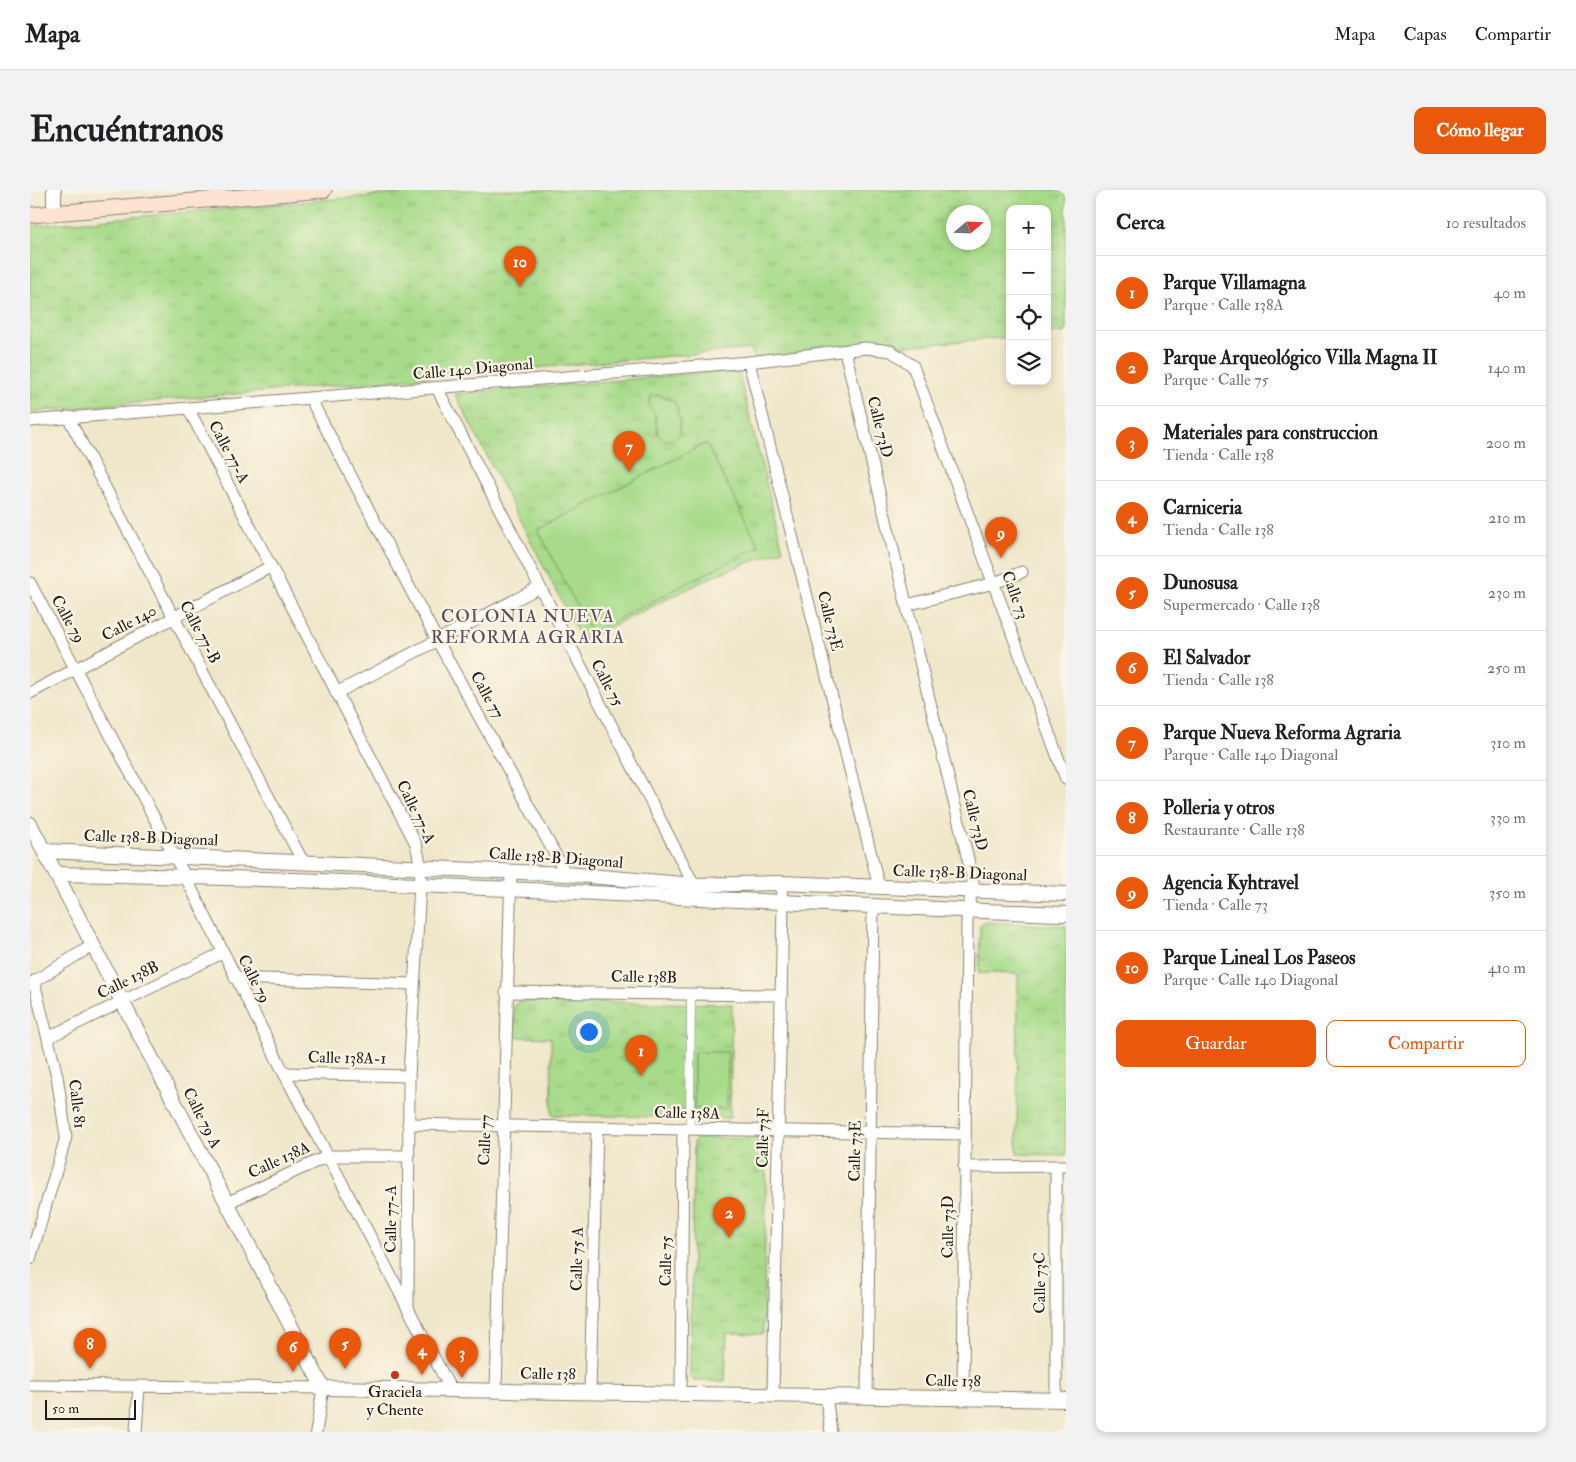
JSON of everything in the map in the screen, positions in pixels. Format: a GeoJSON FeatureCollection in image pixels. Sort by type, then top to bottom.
{"type":"FeatureCollection","features":[{"type":"Feature","properties":{"kind":"main road"},"geometry":{"type":"LineString","coordinates":[[30,215],[324,190]]}},
{"type":"Feature","properties":{"kind":"street"},"geometry":{"type":"LineString","coordinates":[[54,190],[54,213]]}},
{"type":"Feature","properties":{"kind":"street"},"geometry":{"type":"LineString","coordinates":[[30,210],[30,215]]}},
{"type":"Feature","properties":{"kind":"street","name":"Calle 140 Diagonal"},"geometry":{"type":"LineString","coordinates":[[30,421],[749,362],[866,348],[891,351],[913,366]]}},
{"type":"Feature","properties":{"kind":"street","name":"Calle 73D"},"geometry":{"type":"LineString","coordinates":[[845,352],[973,880],[969,911],[964,1168],[963,1398]]}},
{"type":"Feature","properties":{"kind":"street","name":"Calle 73E"},"geometry":{"type":"LineString","coordinates":[[749,362],[879,887]]}},
{"type":"Feature","properties":{"kind":"street","name":"Calle 73"},"geometry":{"type":"LineString","coordinates":[[913,366],[1066,779]]}},
{"type":"Feature","properties":{"kind":"street","name":"Calle 75"},"geometry":{"type":"LineString","coordinates":[[436,388],[538,588],[694,885]]}},
{"type":"Feature","properties":{"kind":"street","name":"Calle 77"},"geometry":{"type":"LineString","coordinates":[[310,398],[437,640],[566,874]]}},
{"type":"Feature","properties":{"kind":"street","name":"Calle 77-A"},"geometry":{"type":"LineString","coordinates":[[188,408],[416,844],[421,868],[409,1076],[407,1156],[408,1308]]}},
{"type":"Feature","properties":{"kind":"street","name":"Calle 77-B"},"geometry":{"type":"LineString","coordinates":[[68,417],[303,862]]}},
{"type":"Feature","properties":{"kind":"street","name":"Calle 140"},"geometry":{"type":"LineString","coordinates":[[30,693],[270,566]]}},
{"type":"Feature","properties":{"kind":"street"},"geometry":{"type":"LineString","coordinates":[[906,605],[994,584],[1022,572]]}},
{"type":"Feature","properties":{"kind":"street","name":"Calle 79"},"geometry":{"type":"LineString","coordinates":[[30,583],[77,668],[185,876],[284,1074],[450,1390]]}},
{"type":"Feature","properties":{"kind":"street"},"geometry":{"type":"LineString","coordinates":[[336,693],[538,588]]}},
{"type":"Feature","properties":{"kind":"street","name":"Calle 79 A"},"geometry":{"type":"LineString","coordinates":[[30,824],[323,1388]]}},
{"type":"Feature","properties":{"kind":"street","name":"Calle 138-B Diagonal"},"geometry":{"type":"LineString","coordinates":[[44,850],[566,874],[694,885],[780,883],[972,892],[1066,894]]}},
{"type":"Feature","properties":{"kind":"street","name":"Calle 77"},"geometry":{"type":"LineString","coordinates":[[496,1390],[506,992],[511,872]]}},
{"type":"Feature","properties":{"kind":"street","name":"Calle 138-B Diagonal"},"geometry":{"type":"LineString","coordinates":[[56,874],[185,876],[420,884],[782,904],[1066,914]]}},
{"type":"Feature","properties":{"kind":"street","name":"Calle 73F"},"geometry":{"type":"LineString","coordinates":[[773,1395],[781,995],[782,904],[780,883]]}},
{"type":"Feature","properties":{"kind":"street","name":"Calle 73E"},"geometry":{"type":"LineString","coordinates":[[867,1397],[872,1133],[873,906]]}},
{"type":"Feature","properties":{"kind":"street"},"geometry":{"type":"LineString","coordinates":[[32,983],[93,945]]}},
{"type":"Feature","properties":{"kind":"street","name":"Calle 138B"},"geometry":{"type":"LineString","coordinates":[[49,1037],[222,953]]}},
{"type":"Feature","properties":{"kind":"street"},"geometry":{"type":"LineString","coordinates":[[236,978],[413,984]]}},
{"type":"Feature","properties":{"kind":"street","name":"Calle 81"},"geometry":{"type":"LineString","coordinates":[[30,1259],[66,1137],[60,1091],[49,1037],[32,983]]}},
{"type":"Feature","properties":{"kind":"street","name":"Calle 138B"},"geometry":{"type":"LineString","coordinates":[[506,992],[781,995]]}},
{"type":"Feature","properties":{"kind":"street"},"geometry":{"type":"LineString","coordinates":[[687,1129],[691,994]]}},
{"type":"Feature","properties":{"kind":"street","name":"Calle 138A-1"},"geometry":{"type":"LineString","coordinates":[[284,1074],[409,1076]]}},
{"type":"Feature","properties":{"kind":"street","name":"Calle 138A"},"geometry":{"type":"LineString","coordinates":[[408,1124],[965,1134]]}},
{"type":"Feature","properties":{"kind":"street","name":"Calle 75 A"},"geometry":{"type":"LineString","coordinates":[[590,1392],[597,1127]]}},
{"type":"Feature","properties":{"kind":"street","name":"Calle 75"},"geometry":{"type":"LineString","coordinates":[[681,1393],[687,1129]]}},
{"type":"Feature","properties":{"kind":"street","name":"Calle 138A"},"geometry":{"type":"LineString","coordinates":[[227,1203],[328,1156],[407,1156]]}},
{"type":"Feature","properties":{"kind":"street"},"geometry":{"type":"LineString","coordinates":[[964,1168],[1061,1166]]}},
{"type":"Feature","properties":{"kind":"street","name":"Calle 73C"},"geometry":{"type":"LineString","coordinates":[[1061,1166],[1061,1400]]}},
{"type":"Feature","properties":{"kind":"street","name":"Calle 138"},"geometry":{"type":"LineString","coordinates":[[30,1385],[496,1390],[1061,1400]]}},
{"type":"Feature","properties":{"kind":"street"},"geometry":{"type":"LineString","coordinates":[[136,1432],[139,1386]]}},
{"type":"Feature","properties":{"kind":"street"},"geometry":{"type":"LineString","coordinates":[[316,1432],[323,1388]]}},
{"type":"Feature","properties":{"kind":"street"},"geometry":{"type":"LineString","coordinates":[[826,1396],[832,1432]]}},
{"type":"Feature","properties":{"kind":"green space"},"geometry":{"type":"Polygon","coordinates":[[[438,190],[1066,190],[1066,332],[1051,334],[1051,205],[1006,205],[1006,337],[755,359],[751,349],[30,412],[30,226],[438,190]]]}},
{"type":"Feature","properties":{"kind":"green space"},"geometry":{"type":"Polygon","coordinates":[[[738,370],[783,550],[718,574],[582,641],[455,394],[738,370]]]}},
{"type":"Feature","properties":{"kind":"green space"},"geometry":{"type":"Polygon","coordinates":[[[661,395],[675,402],[680,421],[680,433],[672,441],[664,440],[658,435],[655,415],[649,404],[651,396],[661,395]]]}},
{"type":"Feature","properties":{"kind":"green space"},"geometry":{"type":"Polygon","coordinates":[[[706,443],[759,546],[591,633],[538,530],[706,443]]]}},
{"type":"Feature","properties":{"kind":"green space"},"geometry":{"type":"Polygon","coordinates":[[[984,922],[1066,926],[1066,1155],[1017,1154],[1018,974],[979,973],[980,925],[984,922]]]}},
{"type":"Feature","properties":{"kind":"green space"},"geometry":{"type":"Polygon","coordinates":[[[520,1001],[732,1004],[730,1118],[552,1115],[551,1038],[514,1037],[514,1005],[520,1001]]]}},
{"type":"Feature","properties":{"kind":"green space"},"geometry":{"type":"Polygon","coordinates":[[[694,1052],[728,1052],[727,1109],[694,1108],[694,1052]]]}},
{"type":"Feature","properties":{"kind":"green space"},"geometry":{"type":"Polygon","coordinates":[[[698,1138],[763,1139],[767,1143],[763,1334],[727,1333],[725,1382],[693,1380],[690,1376],[694,1141],[698,1138]]]}},
{"type":"Feature","properties":{"kind":"place","name":"Parque Lineal Los Paseos"},"geometry":{"type":"Point","coordinates":[520,287]}},
{"type":"Feature","properties":{"kind":"place","name":"Parque Nueva Reforma Agraria"},"geometry":{"type":"Point","coordinates":[629,472]}},
{"type":"Feature","properties":{"kind":"place","name":"Agencia Kyhtravel"},"geometry":{"type":"Point","coordinates":[1001,558]}},
{"type":"Feature","properties":{"kind":"place","name":"Parque Villamagna"},"geometry":{"type":"Point","coordinates":[641,1076]}},
{"type":"Feature","properties":{"kind":"place","name":"Parque Arqueológico Villa Magna II"},"geometry":{"type":"Point","coordinates":[729,1238]}},
{"type":"Feature","properties":{"kind":"place","name":"Polleria y otros"},"geometry":{"type":"Point","coordinates":[90,1369]}},
{"type":"Feature","properties":{"kind":"place","name":"Dunosusa"},"geometry":{"type":"Point","coordinates":[345,1369]}},
{"type":"Feature","properties":{"kind":"place","name":"El Salvador"},"geometry":{"type":"Point","coordinates":[293,1372]}},
{"type":"Feature","properties":{"kind":"place","name":"Graciela y Chente"},"geometry":{"type":"Point","coordinates":[395,1375]}},
{"type":"Feature","properties":{"kind":"place","name":"Carniceria"},"geometry":{"type":"Point","coordinates":[422,1375]}},
{"type":"Feature","properties":{"kind":"place","name":"Materiales para construccion"},"geometry":{"type":"Point","coordinates":[462,1378]}},
{"type":"Feature","properties":{"kind":"district","name":"COLONIA NUEVA REFORMA AGRARIA"},"geometry":{"type":"Point","coordinates":[528,626]}}]}
